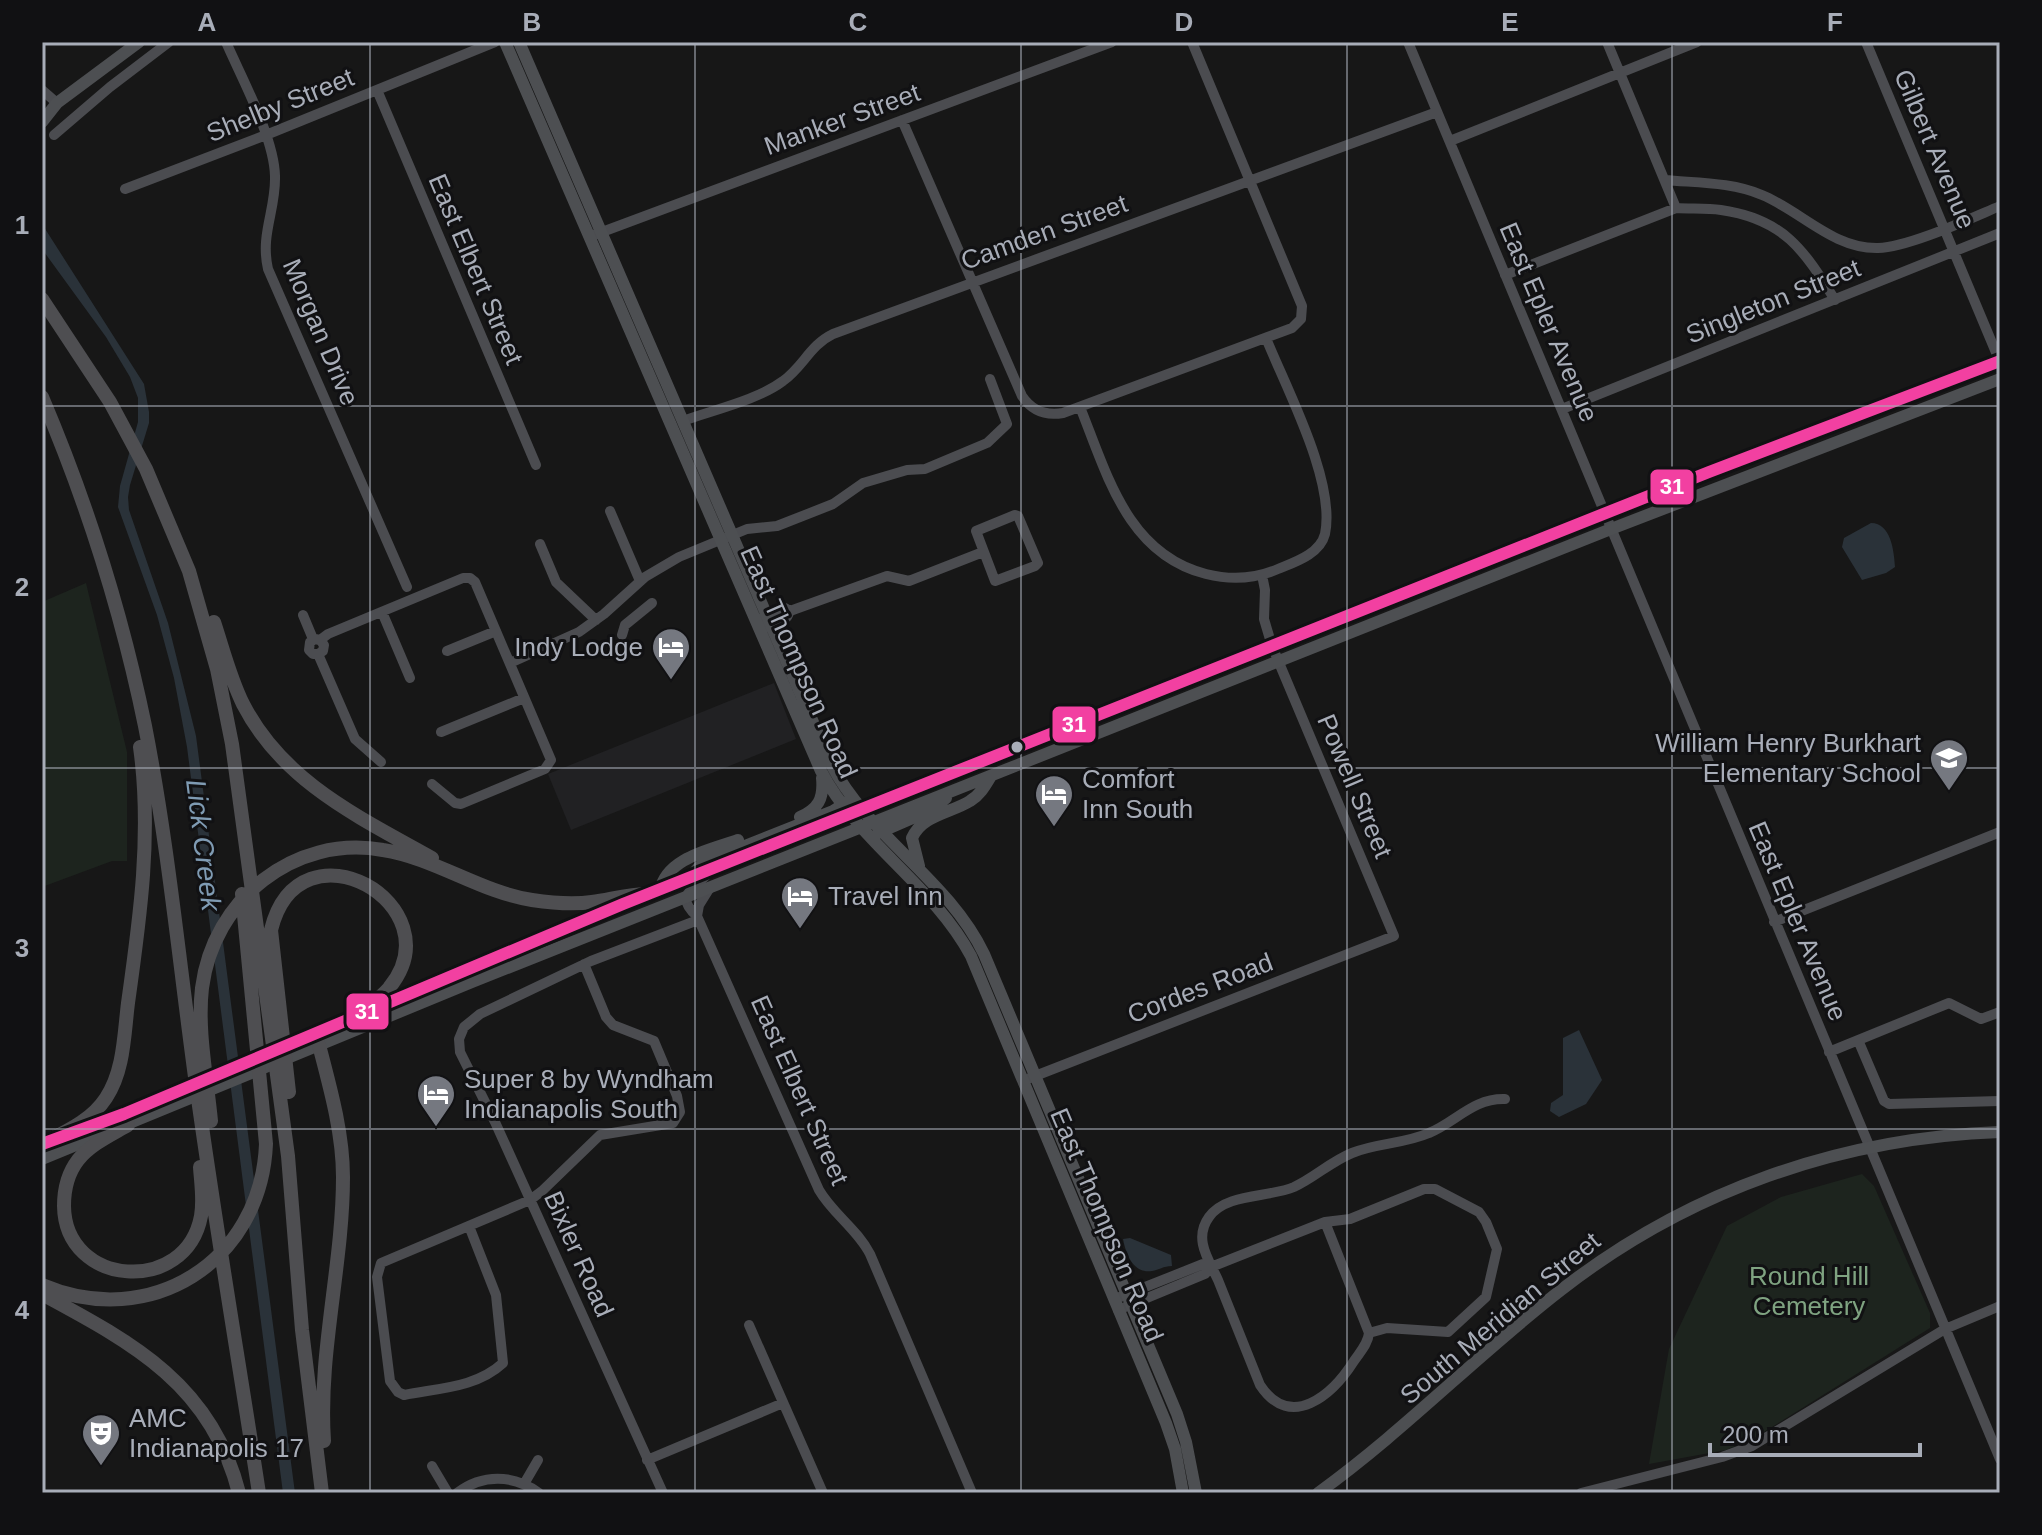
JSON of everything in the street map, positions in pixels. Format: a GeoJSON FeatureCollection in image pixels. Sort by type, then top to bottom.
{"type":"FeatureCollection","features":[{"type":"Feature","properties":{"kind":"highway"},"geometry":{"type":"LineString","coordinates":[[42,299],[119,419],[150,478],[197,595],[211,644],[235,770],[288,1156],[302,1330],[325,1493]]}},
{"type":"Feature","properties":{"kind":"highway"},"geometry":{"type":"LineString","coordinates":[[42,397],[96,540],[133,679],[161,819],[193,1063],[259,1493]]}},
{"type":"Feature","properties":{"kind":"highway"},"geometry":{"type":"LineString","coordinates":[[171,525],[195,567],[237,689],[270,746],[318,792],[474,882]]}},
{"type":"Feature","properties":{"kind":"highway"},"geometry":{"type":"LineString","coordinates":[[42,1144],[98,1109],[115,1082],[119,1069],[145,854],[143,779],[133,679]]}},
{"type":"Feature","properties":{"kind":"highway"},"geometry":{"type":"LineString","coordinates":[[42,1285],[74,1296],[124,1300],[161,1291],[198,1273],[220,1255],[250,1214],[265,1166],[266,1133],[239,866],[235,770]]}},
{"type":"Feature","properties":{"kind":"highway"},"geometry":{"type":"LineString","coordinates":[[210,1173],[213,1152],[201,1013],[205,969],[221,927],[245,895],[270,874],[308,855],[359,847],[394,852],[526,899],[590,903],[656,892]]}},
{"type":"Feature","properties":{"kind":"highway"},"geometry":{"type":"LineString","coordinates":[[288,1156],[289,1092],[271,930],[279,907],[295,888],[307,880],[334,876],[357,880],[384,896],[395,910],[404,939],[401,964],[391,986],[375,1002],[338,1024]]}},
{"type":"Feature","properties":{"kind":"highway"},"geometry":{"type":"LineString","coordinates":[[319,1045],[336,1119],[343,1177],[323,1392],[325,1493]]}},
{"type":"Feature","properties":{"kind":"highway"},"geometry":{"type":"LineString","coordinates":[[128,1125],[87,1151],[77,1161],[67,1182],[64,1214],[70,1233],[85,1254],[113,1270],[135,1273],[166,1264],[180,1255],[194,1237],[200,1222],[202,1193],[193,1063]]}},
{"type":"Feature","properties":{"kind":"highway"},"geometry":{"type":"LineString","coordinates":[[42,1293],[138,1349],[178,1380],[219,1436],[239,1493]]}},
{"type":"Feature","properties":{"kind":"main road"},"geometry":{"type":"LineString","coordinates":[[42,122],[57,103],[139,42]]}},
{"type":"Feature","properties":{"kind":"main road","name":"East Thompson Road"},"geometry":{"type":"LineString","coordinates":[[505,42],[594,235],[764,623],[847,791],[861,828],[948,920],[964,943],[1029,1079],[1186,1442],[1196,1493]]}},
{"type":"Feature","properties":{"kind":"main road","name":"East Thompson Road"},"geometry":{"type":"LineString","coordinates":[[519,42],[594,235]]}},
{"type":"Feature","properties":{"kind":"main road"},"geometry":{"type":"LineString","coordinates":[[42,108],[57,103]]}},
{"type":"Feature","properties":{"kind":"main road"},"geometry":{"type":"LineString","coordinates":[[292,1050],[319,1045],[861,828],[878,826],[953,791],[1604,513],[2000,362]]}},
{"type":"Feature","properties":{"kind":"main road"},"geometry":{"type":"LineString","coordinates":[[635,918],[676,895],[701,865],[712,859],[1276,654],[2000,379]]}},
{"type":"Feature","properties":{"kind":"main road","name":"East Thompson Road"},"geometry":{"type":"LineString","coordinates":[[764,623],[821,771],[852,810],[878,826],[920,869],[959,913],[979,942],[1029,1079]]}},
{"type":"Feature","properties":{"kind":"main road"},"geometry":{"type":"LineString","coordinates":[[953,791],[1007,751]]}},
{"type":"Feature","properties":{"kind":"main road"},"geometry":{"type":"LineString","coordinates":[[656,892],[665,874],[679,864],[810,812],[823,795],[821,771]]}},
{"type":"Feature","properties":{"kind":"main road"},"geometry":{"type":"LineString","coordinates":[[920,869],[912,846],[915,832],[933,817],[972,800],[991,776]]}},
{"type":"Feature","properties":{"kind":"main road"},"geometry":{"type":"LineString","coordinates":[[42,1144],[174,1099],[292,1050],[338,1024],[852,810]]}},
{"type":"Feature","properties":{"kind":"main road"},"geometry":{"type":"LineString","coordinates":[[878,826],[876,838],[879,847]]}},
{"type":"Feature","properties":{"kind":"main road"},"geometry":{"type":"LineString","coordinates":[[42,1159],[128,1125],[174,1099]]}},
{"type":"Feature","properties":{"kind":"main road","name":"South Meridian Street"},"geometry":{"type":"LineString","coordinates":[[1318,1493],[1394,1435],[1558,1292],[1625,1245],[1684,1211],[1745,1183],[1798,1164],[1921,1138],[2000,1132]]}},
{"type":"Feature","properties":{"kind":"main road","name":"East Thompson Road"},"geometry":{"type":"LineString","coordinates":[[1123,1302],[1170,1435],[1183,1493]]}},
{"type":"Feature","properties":{"kind":"street"},"geometry":{"type":"LineString","coordinates":[[54,135],[169,42]]}},
{"type":"Feature","properties":{"kind":"street","name":"Morgan Drive"},"geometry":{"type":"LineString","coordinates":[[226,42],[274,161],[275,181],[264,242],[268,269],[407,587]]}},
{"type":"Feature","properties":{"kind":"street","name":"Shelby Street"},"geometry":{"type":"LineString","coordinates":[[125,189],[495,42]]}},
{"type":"Feature","properties":{"kind":"street","name":"Manker Street"},"geometry":{"type":"LineString","coordinates":[[594,235],[1112,42]]}},
{"type":"Feature","properties":{"kind":"street"},"geometry":{"type":"LineString","coordinates":[[902,120],[993,333],[1027,404],[1054,415],[1266,338],[1296,326],[1301,319],[1303,310],[1192,42]]}},
{"type":"Feature","properties":{"kind":"street","name":"East Epler Avenue"},"geometry":{"type":"LineString","coordinates":[[1408,42],[2000,1459]]}},
{"type":"Feature","properties":{"kind":"street"},"geometry":{"type":"LineString","coordinates":[[1607,42],[1676,208]]}},
{"type":"Feature","properties":{"kind":"street"},"geometry":{"type":"LineString","coordinates":[[1450,141],[1697,42]]}},
{"type":"Feature","properties":{"kind":"street","name":"Gilbert Avenue"},"geometry":{"type":"LineString","coordinates":[[1866,42],[2000,362]]}},
{"type":"Feature","properties":{"kind":"street"},"geometry":{"type":"LineString","coordinates":[[42,90],[57,103]]}},
{"type":"Feature","properties":{"kind":"street","name":"East Elbert Street"},"geometry":{"type":"LineString","coordinates":[[377,90],[536,465]]}},
{"type":"Feature","properties":{"kind":"street","name":"Camden Street"},"geometry":{"type":"LineString","coordinates":[[676,422],[776,386],[792,374],[811,349],[831,335],[1437,112]]}},
{"type":"Feature","properties":{"kind":"street"},"geometry":{"type":"LineString","coordinates":[[1665,180],[1724,185],[1758,193],[1777,201],[1832,236],[1875,248],[1894,246],[2000,206]]}},
{"type":"Feature","properties":{"kind":"street"},"geometry":{"type":"LineString","coordinates":[[1505,275],[1676,208],[1733,212],[1775,229],[1805,253],[1835,300]]}},
{"type":"Feature","properties":{"kind":"street","name":"Singleton Street"},"geometry":{"type":"LineString","coordinates":[[1562,409],[2000,233]]}},
{"type":"Feature","properties":{"kind":"street"},"geometry":{"type":"LineString","coordinates":[[1080,407],[1121,505],[1134,527],[1150,544],[1177,563],[1204,573],[1237,578],[1262,575],[1315,551],[1323,540],[1325,527],[1324,496],[1318,464],[1266,338]]}},
{"type":"Feature","properties":{"kind":"street"},"geometry":{"type":"LineString","coordinates":[[510,663],[565,639],[596,620],[640,581],[673,560],[752,528],[777,526],[834,504],[863,483],[907,470],[925,469],[987,443],[1007,424],[990,379]]}},
{"type":"Feature","properties":{"kind":"street"},"geometry":{"type":"LineString","coordinates":[[610,511],[640,581]]}},
{"type":"Feature","properties":{"kind":"street"},"geometry":{"type":"LineString","coordinates":[[1017,515],[1038,563],[995,581],[983,552],[976,531],[1017,515]]}},
{"type":"Feature","properties":{"kind":"street"},"geometry":{"type":"LineString","coordinates":[[540,544],[556,582],[596,620]]}},
{"type":"Feature","properties":{"kind":"street"},"geometry":{"type":"LineString","coordinates":[[764,623],[787,617],[790,611],[887,576],[909,581],[983,552]]}},
{"type":"Feature","properties":{"kind":"street","name":"Powell Street"},"geometry":{"type":"LineString","coordinates":[[1262,575],[1264,619],[1276,654],[1394,936]]}},
{"type":"Feature","properties":{"kind":"street"},"geometry":{"type":"LineString","coordinates":[[295,655],[315,646],[328,634],[463,578],[475,582],[550,755],[550,764],[545,769],[461,804],[455,803],[432,784]]}},
{"type":"Feature","properties":{"kind":"street"},"geometry":{"type":"LineString","coordinates":[[622,635],[625,625],[652,603]]}},
{"type":"Feature","properties":{"kind":"street"},"geometry":{"type":"LineString","coordinates":[[382,612],[410,678]]}},
{"type":"Feature","properties":{"kind":"street"},"geometry":{"type":"LineString","coordinates":[[303,615],[355,739],[381,762]]}},
{"type":"Feature","properties":{"kind":"street"},"geometry":{"type":"LineString","coordinates":[[447,651],[496,631]]}},
{"type":"Feature","properties":{"kind":"street"},"geometry":{"type":"LineString","coordinates":[[441,732],[524,698]]}},
{"type":"Feature","properties":{"kind":"street"},"geometry":{"type":"LineString","coordinates":[[1774,922],[2000,832]]}},
{"type":"Feature","properties":{"kind":"street"},"geometry":{"type":"LineString","coordinates":[[686,897],[690,889],[710,871]]}},
{"type":"Feature","properties":{"kind":"street"},"geometry":{"type":"LineString","coordinates":[[469,1226],[496,1295],[503,1363],[475,1382],[404,1395],[390,1381],[377,1277],[381,1263],[530,1200],[600,1135],[673,1123],[680,1112],[677,1096],[654,1041],[613,1025],[606,1017],[584,964],[697,918],[699,905],[709,889]]}},
{"type":"Feature","properties":{"kind":"street","name":"East Elbert Street"},"geometry":{"type":"LineString","coordinates":[[686,897],[819,1190],[832,1211],[867,1248],[972,1493]]}},
{"type":"Feature","properties":{"kind":"street","name":"Cordes Road"},"geometry":{"type":"LineString","coordinates":[[1029,1079],[1394,936]]}},
{"type":"Feature","properties":{"kind":"street","name":"Bixler Road"},"geometry":{"type":"LineString","coordinates":[[584,964],[468,1022],[461,1034],[460,1052],[663,1493]]}},
{"type":"Feature","properties":{"kind":"street"},"geometry":{"type":"LineString","coordinates":[[1829,1052],[1949,1003],[1981,1019],[2000,1012]]}},
{"type":"Feature","properties":{"kind":"street"},"geometry":{"type":"LineString","coordinates":[[1858,1040],[1887,1104],[2000,1101]]}},
{"type":"Feature","properties":{"kind":"street"},"geometry":{"type":"LineString","coordinates":[[1325,1222],[1369,1333],[1368,1341],[1346,1374],[1314,1402],[1301,1407],[1288,1407],[1269,1396],[1260,1385],[1204,1253],[1202,1233],[1209,1217],[1219,1208],[1243,1199],[1289,1189],[1350,1154],[1420,1137],[1447,1124],[1476,1103],[1505,1099]]}},
{"type":"Feature","properties":{"kind":"street"},"geometry":{"type":"LineString","coordinates":[[1123,1302],[1205,1274],[1211,1267],[1325,1222],[1350,1219],[1430,1188],[1479,1212],[1497,1252],[1488,1293],[1481,1303],[1448,1332],[1387,1328],[1369,1333]]}},
{"type":"Feature","properties":{"kind":"street"},"geometry":{"type":"LineString","coordinates":[[1581,1493],[1752,1446],[1945,1329],[2000,1306]]}},
{"type":"Feature","properties":{"kind":"street"},"geometry":{"type":"LineString","coordinates":[[749,1325],[823,1493]]}},
{"type":"Feature","properties":{"kind":"street"},"geometry":{"type":"LineString","coordinates":[[647,1460],[783,1403]]}},
{"type":"Feature","properties":{"kind":"street"},"geometry":{"type":"LineString","coordinates":[[524,1484],[538,1460]]}},
{"type":"Feature","properties":{"kind":"street"},"geometry":{"type":"LineString","coordinates":[[432,1466],[448,1493]]}},
{"type":"Feature","properties":{"kind":"street"},"geometry":{"type":"LineString","coordinates":[[457,1493],[469,1484],[492,1478],[524,1484],[539,1493]]}},
{"type":"Feature","properties":{"kind":"shaded area"},"geometry":{"type":"Polygon","coordinates":[[[774,683],[796,739],[571,830],[548,774],[774,683]]]}},
{"type":"Feature","properties":{"kind":"green space"},"geometry":{"type":"Polygon","coordinates":[[[86,583],[127,752],[127,861],[112,861],[42,887],[42,602],[86,583]]]}},
{"type":"Feature","properties":{"kind":"green space","name":"Round Hill Cemetery"},"geometry":{"type":"Polygon","coordinates":[[[1862,1174],[1874,1186],[1930,1313],[1930,1328],[1756,1437],[1726,1450],[1649,1464],[1669,1349],[1727,1226],[1781,1197],[1862,1174]]]}},
{"type":"Feature","properties":{"kind":"water","name":"Lick Creek"},"geometry":{"type":"Polygon","coordinates":[[[42,224],[144,384],[149,423],[130,485],[129,510],[168,623],[196,736],[295,1493],[283,1493],[187,747],[174,678],[157,615],[118,507],[120,486],[138,422],[138,398],[130,377],[106,337],[42,249],[42,224]]]}},
{"type":"Feature","properties":{"kind":"water"},"geometry":{"type":"Polygon","coordinates":[[[1871,523],[1878,524],[1887,533],[1895,567],[1862,580],[1842,547],[1844,538],[1871,523]]]}},
{"type":"Feature","properties":{"kind":"water"},"geometry":{"type":"Polygon","coordinates":[[[1579,1030],[1602,1080],[1586,1104],[1559,1117],[1550,1111],[1551,1103],[1563,1095],[1563,1038],[1579,1030]]]}},
{"type":"Feature","properties":{"kind":"water"},"geometry":{"type":"Polygon","coordinates":[[[1130,1238],[1171,1255],[1172,1266],[1145,1271],[1135,1266],[1123,1239],[1130,1238]]]}},
{"type":"Feature","properties":{"kind":"transit line","name":"31"},"geometry":{"type":"LineString","coordinates":[[42,1144],[124,1114],[623,904],[1709,472],[2000,361]]}},
{"type":"Feature","properties":{"kind":"place","name":"Indy Lodge"},"geometry":{"type":"Point","coordinates":[671,681]}},
{"type":"Feature","properties":{"kind":"place","name":"William Henry Burkhart Elementary School"},"geometry":{"type":"Point","coordinates":[1949,792]}},
{"type":"Feature","properties":{"kind":"place","name":"Comfort Inn South"},"geometry":{"type":"Point","coordinates":[1054,828]}},
{"type":"Feature","properties":{"kind":"place","name":"Travel Inn"},"geometry":{"type":"Point","coordinates":[800,930]}},
{"type":"Feature","properties":{"kind":"place","name":"Super 8 by Wyndham Indianapolis South"},"geometry":{"type":"Point","coordinates":[436,1128]}},
{"type":"Feature","properties":{"kind":"place","name":"AMC Indianapolis 17"},"geometry":{"type":"Point","coordinates":[101,1467]}}]}
